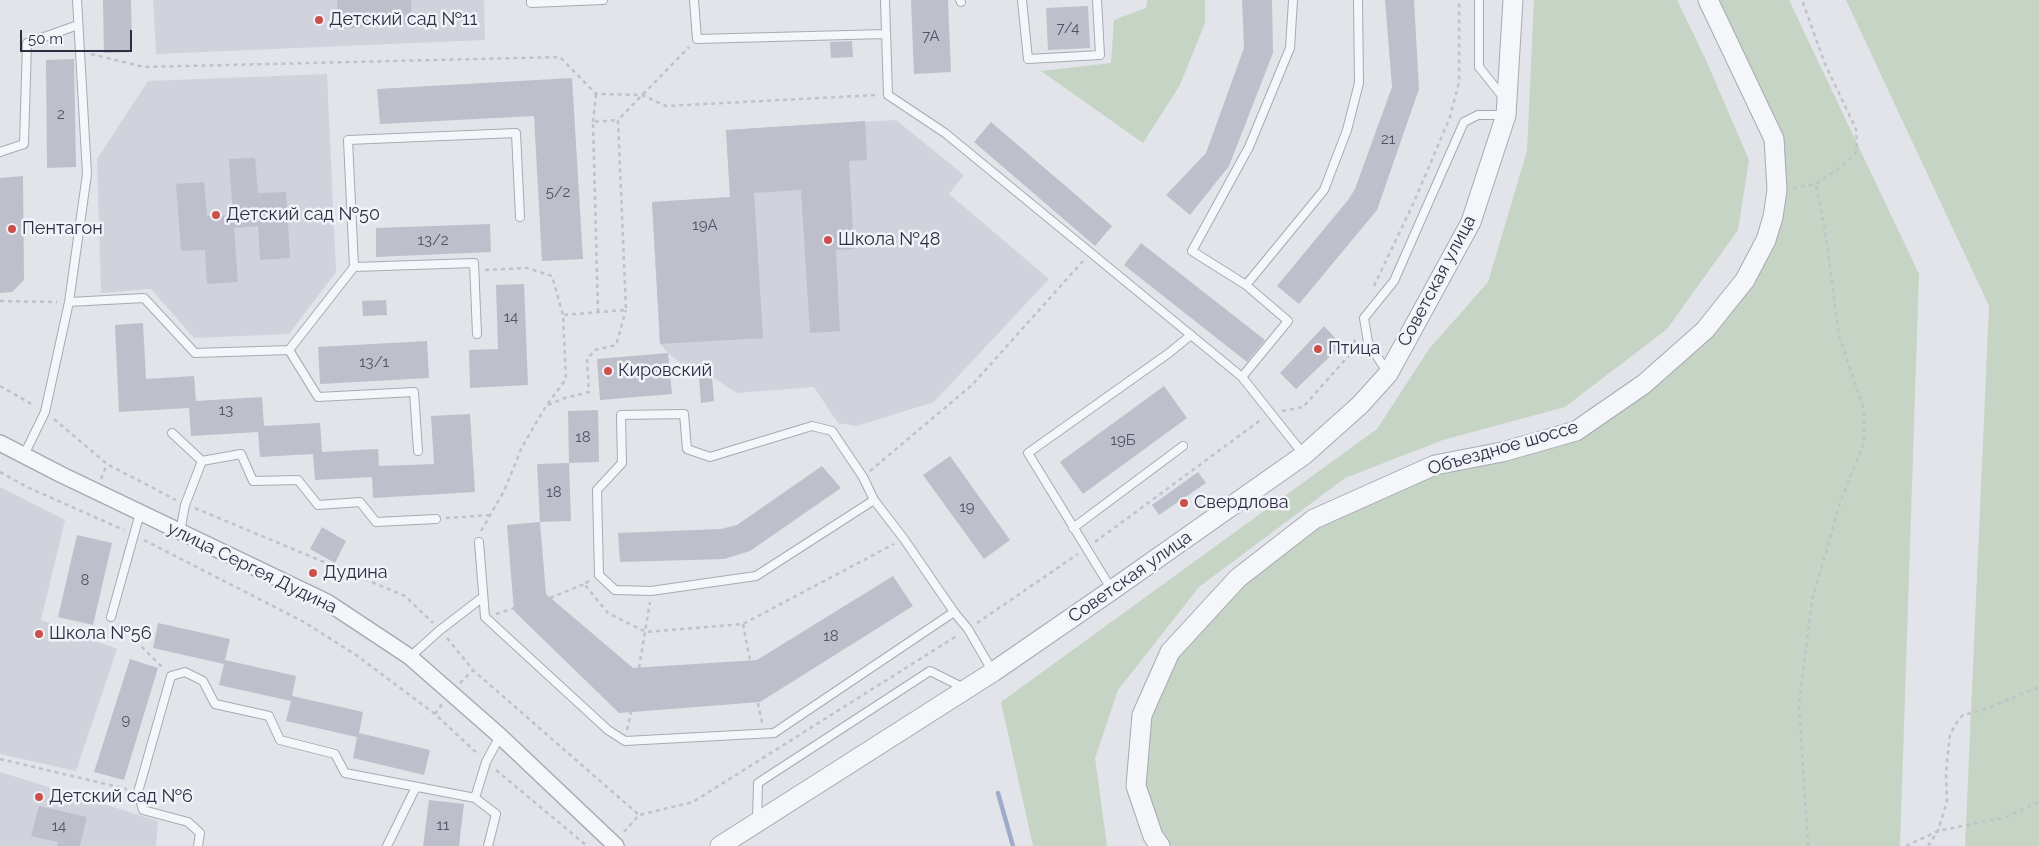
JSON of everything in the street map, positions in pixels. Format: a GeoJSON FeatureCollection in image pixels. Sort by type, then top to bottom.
{"type":"FeatureCollection","features":[{"type":"Feature","properties":{"kind":"street","name":"Советская улица"},"geometry":{"type":"LineString","coordinates":[[720,846],[993,672],[1304,455],[1360,405],[1388,374],[1471,222],[1507,110],[1512,0]]}},
{"type":"Feature","properties":{"kind":"street","name":"Объездное шоссе"},"geometry":{"type":"LineString","coordinates":[[1160,846],[1154,836],[1136,786],[1142,715],[1170,652],[1238,578],[1314,519],[1435,465],[1502,452],[1576,431],[1644,384],[1705,330],[1746,280],[1771,227],[1777,190],[1774,139],[1708,0]]}},
{"type":"Feature","properties":{"kind":"street","name":"улица Сергея Дудина"},"geometry":{"type":"LineString","coordinates":[[0,443],[327,602],[410,657],[500,736],[616,846]]}},
{"type":"Feature","properties":{"kind":"lane"},"geometry":{"type":"LineString","coordinates":[[24,455],[45,412],[69,302],[87,174],[77,0]]}},
{"type":"Feature","properties":{"kind":"lane"},"geometry":{"type":"LineString","coordinates":[[531,0],[531,3],[603,0]]}},
{"type":"Feature","properties":{"kind":"lane"},"geometry":{"type":"LineString","coordinates":[[694,0],[696,39],[885,34]]}},
{"type":"Feature","properties":{"kind":"lane"},"geometry":{"type":"LineString","coordinates":[[885,0],[888,95],[945,132],[1242,377],[1304,455]]}},
{"type":"Feature","properties":{"kind":"lane"},"geometry":{"type":"LineString","coordinates":[[1022,0],[1028,59],[1100,55],[1097,0]]}},
{"type":"Feature","properties":{"kind":"lane"},"geometry":{"type":"LineString","coordinates":[[1242,377],[1288,321],[1246,285],[1192,251],[1249,147],[1290,48],[1293,0]]}},
{"type":"Feature","properties":{"kind":"lane"},"geometry":{"type":"LineString","coordinates":[[1246,285],[1324,190],[1347,130],[1359,83],[1358,0]]}},
{"type":"Feature","properties":{"kind":"lane"},"geometry":{"type":"LineString","coordinates":[[1388,374],[1368,342],[1364,318],[1394,281],[1464,122],[1478,115],[1507,110],[1479,67],[1479,0]]}},
{"type":"Feature","properties":{"kind":"lane"},"geometry":{"type":"LineString","coordinates":[[0,152],[24,144],[28,43],[78,25]]}},
{"type":"Feature","properties":{"kind":"lane"},"geometry":{"type":"LineString","coordinates":[[289,350],[354,267],[348,140],[516,133],[520,217]]}},
{"type":"Feature","properties":{"kind":"lane"},"geometry":{"type":"LineString","coordinates":[[354,267],[474,263],[478,334]]}},
{"type":"Feature","properties":{"kind":"lane"},"geometry":{"type":"LineString","coordinates":[[69,302],[144,298],[195,353],[289,350]]}},
{"type":"Feature","properties":{"kind":"lane"},"geometry":{"type":"LineString","coordinates":[[1112,590],[1028,453],[1169,353],[1191,335]]}},
{"type":"Feature","properties":{"kind":"lane"},"geometry":{"type":"LineString","coordinates":[[289,350],[318,397],[414,392],[418,451]]}},
{"type":"Feature","properties":{"kind":"lane"},"geometry":{"type":"LineString","coordinates":[[874,500],[756,576],[651,591],[615,590],[599,575],[597,490],[622,464],[621,416],[684,414],[687,449],[710,457],[812,426],[832,431],[863,477],[874,500],[968,629],[993,672]]}},
{"type":"Feature","properties":{"kind":"lane"},"geometry":{"type":"LineString","coordinates":[[172,432],[202,461]]}},
{"type":"Feature","properties":{"kind":"lane"},"geometry":{"type":"LineString","coordinates":[[1073,528],[1183,446]]}},
{"type":"Feature","properties":{"kind":"lane"},"geometry":{"type":"LineString","coordinates":[[202,461],[241,454],[253,481],[298,480],[318,505],[360,502],[376,522],[436,519]]}},
{"type":"Feature","properties":{"kind":"lane"},"geometry":{"type":"LineString","coordinates":[[180,532],[185,505],[202,461]]}},
{"type":"Feature","properties":{"kind":"lane"},"geometry":{"type":"LineString","coordinates":[[112,617],[140,512]]}},
{"type":"Feature","properties":{"kind":"lane"},"geometry":{"type":"LineString","coordinates":[[480,542],[485,617],[608,730],[625,741],[774,733],[954,612]]}},
{"type":"Feature","properties":{"kind":"lane"},"geometry":{"type":"LineString","coordinates":[[410,657],[440,630],[483,597]]}},
{"type":"Feature","properties":{"kind":"lane"},"geometry":{"type":"LineString","coordinates":[[757,822],[758,783],[930,671],[966,689]]}},
{"type":"Feature","properties":{"kind":"lane"},"geometry":{"type":"LineString","coordinates":[[198,846],[200,833],[188,822],[143,810],[138,792],[171,676],[185,672],[204,681],[215,704],[269,716],[280,740],[335,754],[345,773],[475,798],[496,814],[488,846]]}},
{"type":"Feature","properties":{"kind":"lane"},"geometry":{"type":"LineString","coordinates":[[475,798],[486,762],[500,736]]}},
{"type":"Feature","properties":{"kind":"lane"},"geometry":{"type":"LineString","coordinates":[[387,846],[416,787]]}},
{"type":"Feature","properties":{"kind":"path"},"geometry":{"type":"LineString","coordinates":[[1777,190],[1816,184],[1845,164],[1857,151],[1856,129],[1825,64],[1802,0]]}},
{"type":"Feature","properties":{"kind":"path"},"geometry":{"type":"LineString","coordinates":[[593,122],[618,120],[696,39]]}},
{"type":"Feature","properties":{"kind":"path"},"geometry":{"type":"LineString","coordinates":[[80,51],[144,67],[560,57],[596,94],[642,95],[666,106],[888,95]]}},
{"type":"Feature","properties":{"kind":"path"},"geometry":{"type":"LineString","coordinates":[[596,94],[593,122],[598,312]]}},
{"type":"Feature","properties":{"kind":"path"},"geometry":{"type":"LineString","coordinates":[[546,406],[565,398],[589,392],[587,359],[595,350],[616,345],[626,310],[618,120]]}},
{"type":"Feature","properties":{"kind":"path"},"geometry":{"type":"LineString","coordinates":[[1808,846],[1799,705],[1812,600],[1841,500],[1864,443],[1864,410],[1839,336],[1825,230],[1816,184]]}},
{"type":"Feature","properties":{"kind":"path"},"geometry":{"type":"LineString","coordinates":[[863,477],[972,385],[1091,253]]}},
{"type":"Feature","properties":{"kind":"path"},"geometry":{"type":"LineString","coordinates":[[474,270],[527,268],[552,276],[563,315],[566,379],[546,406],[522,447],[504,491],[479,534],[480,542]]}},
{"type":"Feature","properties":{"kind":"path"},"geometry":{"type":"LineString","coordinates":[[0,301],[69,302]]}},
{"type":"Feature","properties":{"kind":"path"},"geometry":{"type":"LineString","coordinates":[[563,315],[626,310]]}},
{"type":"Feature","properties":{"kind":"path"},"geometry":{"type":"LineString","coordinates":[[0,472],[27,487],[134,534],[304,622],[356,654],[435,714],[486,762],[587,846]]}},
{"type":"Feature","properties":{"kind":"path"},"geometry":{"type":"LineString","coordinates":[[436,519],[490,516]]}},
{"type":"Feature","properties":{"kind":"path"},"geometry":{"type":"LineString","coordinates":[[584,584],[608,613],[646,632],[743,624],[904,539]]}},
{"type":"Feature","properties":{"kind":"path"},"geometry":{"type":"LineString","coordinates":[[550,598],[584,584],[599,575]]}},
{"type":"Feature","properties":{"kind":"path"},"geometry":{"type":"LineString","coordinates":[[639,668],[651,591]]}},
{"type":"Feature","properties":{"kind":"path"},"geometry":{"type":"LineString","coordinates":[[485,617],[514,608]]}},
{"type":"Feature","properties":{"kind":"path"},"geometry":{"type":"LineString","coordinates":[[112,617],[171,676]]}},
{"type":"Feature","properties":{"kind":"path"},"geometry":{"type":"LineString","coordinates":[[743,624],[750,660]]}},
{"type":"Feature","properties":{"kind":"path"},"geometry":{"type":"LineString","coordinates":[[1928,846],[1938,831],[1946,801],[1946,772],[1950,734],[1957,722],[1963,715],[1983,710],[2039,686]]}},
{"type":"Feature","properties":{"kind":"path"},"geometry":{"type":"LineString","coordinates":[[758,703],[764,734]]}},
{"type":"Feature","properties":{"kind":"path"},"geometry":{"type":"LineString","coordinates":[[625,741],[631,712]]}},
{"type":"Feature","properties":{"kind":"path"},"geometry":{"type":"LineString","coordinates":[[0,759],[138,792]]}},
{"type":"Feature","properties":{"kind":"path"},"geometry":{"type":"LineString","coordinates":[[1906,846],[1938,831],[2006,817],[2039,802]]}},
{"type":"Feature","properties":{"kind":"shaded area","name":"Детский сад №11"},"geometry":{"type":"Polygon","coordinates":[[[153,0],[484,0],[485,40],[156,54],[153,0]]]}},
{"type":"Feature","properties":{"kind":"shaded area","name":"Детский сад №50"},"geometry":{"type":"Polygon","coordinates":[[[327,74],[336,272],[289,334],[194,338],[151,289],[101,293],[97,159],[148,81],[327,74]]]}},
{"type":"Feature","properties":{"kind":"shaded area","name":"Школа №48"},"geometry":{"type":"Polygon","coordinates":[[[896,120],[964,175],[949,194],[1049,279],[934,402],[857,426],[838,423],[814,387],[737,393],[712,377],[699,378],[668,353],[660,344],[652,202],[730,197],[726,130],[896,120]]]}},
{"type":"Feature","properties":{"kind":"shaded area","name":"Школа №56"},"geometry":{"type":"Polygon","coordinates":[[[0,487],[65,520],[41,620],[117,649],[76,771],[0,754],[0,487]]]}},
{"type":"Feature","properties":{"kind":"shaded area","name":"Детский сад №6"},"geometry":{"type":"Polygon","coordinates":[[[0,772],[158,821],[156,846],[0,846],[0,772]]]}},
{"type":"Feature","properties":{"kind":"green space"},"geometry":{"type":"Polygon","coordinates":[[[1147,0],[1205,0],[1205,23],[1180,85],[1143,143],[1041,71],[1111,63],[1114,20],[1146,8],[1147,0]]]}},
{"type":"Feature","properties":{"kind":"green space"},"geometry":{"type":"Polygon","coordinates":[[[1534,0],[1677,0],[1706,60],[1749,160],[1738,230],[1667,329],[1565,407],[1443,440],[1345,478],[1199,587],[1118,690],[1095,758],[1107,846],[1033,846],[1001,702],[1377,429],[1429,349],[1488,282],[1527,151],[1534,0]]]}},
{"type":"Feature","properties":{"kind":"green space"},"geometry":{"type":"Polygon","coordinates":[[[1712,0],[1789,0],[1919,274],[1900,846],[1168,846],[1141,788],[1147,721],[1174,654],[1240,584],[1310,526],[1433,471],[1500,457],[1645,390],[1774,229],[1776,136],[1712,0]]]}},
{"type":"Feature","properties":{"kind":"green space"},"geometry":{"type":"Polygon","coordinates":[[[1846,0],[2039,0],[2039,846],[1965,846],[1989,306],[1846,0]]]}},
{"type":"Feature","properties":{"kind":"building"},"geometry":{"type":"Polygon","coordinates":[[[103,0],[131,0],[132,52],[104,53],[103,0]]]}},
{"type":"Feature","properties":{"kind":"building"},"geometry":{"type":"Polygon","coordinates":[[[337,0],[411,0],[412,24],[339,29],[337,0]]]}},
{"type":"Feature","properties":{"kind":"building"},"geometry":{"type":"Polygon","coordinates":[[[911,0],[948,0],[951,72],[914,74],[911,0]]]}},
{"type":"Feature","properties":{"kind":"building"},"geometry":{"type":"Polygon","coordinates":[[[1242,0],[1272,0],[1273,53],[1229,166],[1190,215],[1166,195],[1206,153],[1244,48],[1242,0]]]}},
{"type":"Feature","properties":{"kind":"building"},"geometry":{"type":"Polygon","coordinates":[[[1385,0],[1414,0],[1419,89],[1377,210],[1299,304],[1277,286],[1355,189],[1392,87],[1385,0]]]}},
{"type":"Feature","properties":{"kind":"building"},"geometry":{"type":"Polygon","coordinates":[[[1088,6],[1090,48],[1048,50],[1046,8],[1088,6]]]}},
{"type":"Feature","properties":{"kind":"building"},"geometry":{"type":"Polygon","coordinates":[[[852,41],[853,57],[831,58],[830,42],[852,41]]]}},
{"type":"Feature","properties":{"kind":"building"},"geometry":{"type":"Polygon","coordinates":[[[74,59],[76,167],[47,168],[46,60],[74,59]]]}},
{"type":"Feature","properties":{"kind":"building"},"geometry":{"type":"Polygon","coordinates":[[[572,78],[583,259],[542,261],[534,116],[380,124],[377,89],[572,78]]]}},
{"type":"Feature","properties":{"kind":"building"},"geometry":{"type":"Polygon","coordinates":[[[865,121],[867,160],[849,161],[854,249],[836,250],[840,331],[810,333],[801,190],[754,193],[763,338],[660,344],[652,202],[730,197],[726,130],[865,121]]]}},
{"type":"Feature","properties":{"kind":"building"},"geometry":{"type":"Polygon","coordinates":[[[991,122],[1112,226],[1095,246],[974,142],[991,122]]]}},
{"type":"Feature","properties":{"kind":"building"},"geometry":{"type":"Polygon","coordinates":[[[255,158],[258,193],[286,192],[290,258],[260,260],[258,226],[234,228],[238,282],[207,284],[205,250],[181,251],[176,184],[204,182],[207,216],[233,215],[229,159],[255,158]]]}},
{"type":"Feature","properties":{"kind":"building","name":"Пентагон"},"geometry":{"type":"Polygon","coordinates":[[[23,176],[24,280],[12,292],[0,293],[0,178],[23,176]]]}},
{"type":"Feature","properties":{"kind":"building"},"geometry":{"type":"Polygon","coordinates":[[[490,224],[491,252],[376,257],[376,228],[490,224]]]}},
{"type":"Feature","properties":{"kind":"building"},"geometry":{"type":"Polygon","coordinates":[[[1141,243],[1265,340],[1247,362],[1124,265],[1141,243]]]}},
{"type":"Feature","properties":{"kind":"building"},"geometry":{"type":"Polygon","coordinates":[[[524,284],[528,385],[470,388],[469,350],[498,349],[496,285],[524,284]]]}},
{"type":"Feature","properties":{"kind":"building"},"geometry":{"type":"Polygon","coordinates":[[[386,300],[387,315],[363,316],[362,301],[386,300]]]}},
{"type":"Feature","properties":{"kind":"building"},"geometry":{"type":"Polygon","coordinates":[[[143,323],[146,379],[194,376],[196,401],[262,397],[264,426],[320,423],[322,452],[378,449],[379,466],[434,464],[431,416],[470,414],[475,492],[373,498],[372,477],[315,480],[313,454],[260,457],[258,432],[191,436],[189,408],[119,412],[115,325],[143,323]]]}},
{"type":"Feature","properties":{"kind":"building"},"geometry":{"type":"Polygon","coordinates":[[[1324,326],[1342,345],[1296,389],[1280,373],[1324,326]]]}},
{"type":"Feature","properties":{"kind":"building"},"geometry":{"type":"Polygon","coordinates":[[[427,341],[429,378],[320,384],[318,347],[427,341]]]}},
{"type":"Feature","properties":{"kind":"building"},"geometry":{"type":"Polygon","coordinates":[[[668,353],[672,394],[600,400],[597,359],[668,353]]]}},
{"type":"Feature","properties":{"kind":"building"},"geometry":{"type":"Polygon","coordinates":[[[712,377],[714,401],[701,403],[699,378],[712,377]]]}},
{"type":"Feature","properties":{"kind":"building"},"geometry":{"type":"Polygon","coordinates":[[[1164,386],[1187,418],[1083,494],[1060,462],[1164,386]]]}},
{"type":"Feature","properties":{"kind":"building"},"geometry":{"type":"Polygon","coordinates":[[[598,410],[599,462],[569,463],[568,411],[598,410]]]}},
{"type":"Feature","properties":{"kind":"building"},"geometry":{"type":"Polygon","coordinates":[[[950,456],[1010,540],[984,559],[923,475],[950,456]]]}},
{"type":"Feature","properties":{"kind":"building"},"geometry":{"type":"Polygon","coordinates":[[[569,463],[571,521],[540,522],[537,464],[569,463]]]}},
{"type":"Feature","properties":{"kind":"building"},"geometry":{"type":"Polygon","coordinates":[[[822,466],[841,488],[750,551],[724,559],[620,562],[618,533],[721,529],[737,525],[822,466]]]}},
{"type":"Feature","properties":{"kind":"building"},"geometry":{"type":"Polygon","coordinates":[[[1198,472],[1206,483],[1159,515],[1152,505],[1198,472]]]}},
{"type":"Feature","properties":{"kind":"building"},"geometry":{"type":"Polygon","coordinates":[[[540,522],[546,594],[633,668],[757,660],[893,576],[913,606],[760,702],[619,713],[514,611],[507,525],[540,522]]]}},
{"type":"Feature","properties":{"kind":"building"},"geometry":{"type":"Polygon","coordinates":[[[322,527],[346,541],[335,563],[310,549],[322,527]]]}},
{"type":"Feature","properties":{"kind":"building"},"geometry":{"type":"Polygon","coordinates":[[[77,535],[112,543],[93,625],[58,617],[77,535]]]}},
{"type":"Feature","properties":{"kind":"building"},"geometry":{"type":"Polygon","coordinates":[[[158,623],[230,639],[225,660],[296,676],[292,696],[363,712],[359,733],[430,750],[424,775],[353,758],[357,737],[286,721],[291,701],[219,685],[224,664],[153,648],[158,623]]]}},
{"type":"Feature","properties":{"kind":"building"},"geometry":{"type":"Polygon","coordinates":[[[130,659],[158,668],[124,780],[94,772],[130,659]]]}},
{"type":"Feature","properties":{"kind":"building"},"geometry":{"type":"Polygon","coordinates":[[[429,800],[464,804],[459,846],[423,846],[429,800]]]}},
{"type":"Feature","properties":{"kind":"building"},"geometry":{"type":"Polygon","coordinates":[[[39,806],[87,817],[80,846],[57,846],[58,842],[31,836],[39,806]]]}},
{"type":"Feature","properties":{"kind":"waterway"},"geometry":{"type":"LineString","coordinates":[[998,793],[1013,846]]}},
{"type":"Feature","properties":{"kind":"place","name":"Детский сад №11"},"geometry":{"type":"Point","coordinates":[319,20]}},
{"type":"Feature","properties":{"kind":"place","name":"Детский сад №50"},"geometry":{"type":"Point","coordinates":[216,215]}},
{"type":"Feature","properties":{"kind":"place","name":"Пентагон"},"geometry":{"type":"Point","coordinates":[12,229]}},
{"type":"Feature","properties":{"kind":"place","name":"Школа №48"},"geometry":{"type":"Point","coordinates":[828,240]}},
{"type":"Feature","properties":{"kind":"place","name":"Птица"},"geometry":{"type":"Point","coordinates":[1318,349]}},
{"type":"Feature","properties":{"kind":"place","name":"Кировский"},"geometry":{"type":"Point","coordinates":[608,371]}},
{"type":"Feature","properties":{"kind":"place","name":"Свердлова"},"geometry":{"type":"Point","coordinates":[1184,503]}},
{"type":"Feature","properties":{"kind":"place","name":"Дудина"},"geometry":{"type":"Point","coordinates":[313,573]}},
{"type":"Feature","properties":{"kind":"place","name":"Школа №56"},"geometry":{"type":"Point","coordinates":[39,634]}},
{"type":"Feature","properties":{"kind":"place","name":"Детский сад №6"},"geometry":{"type":"Point","coordinates":[39,797]}}]}
